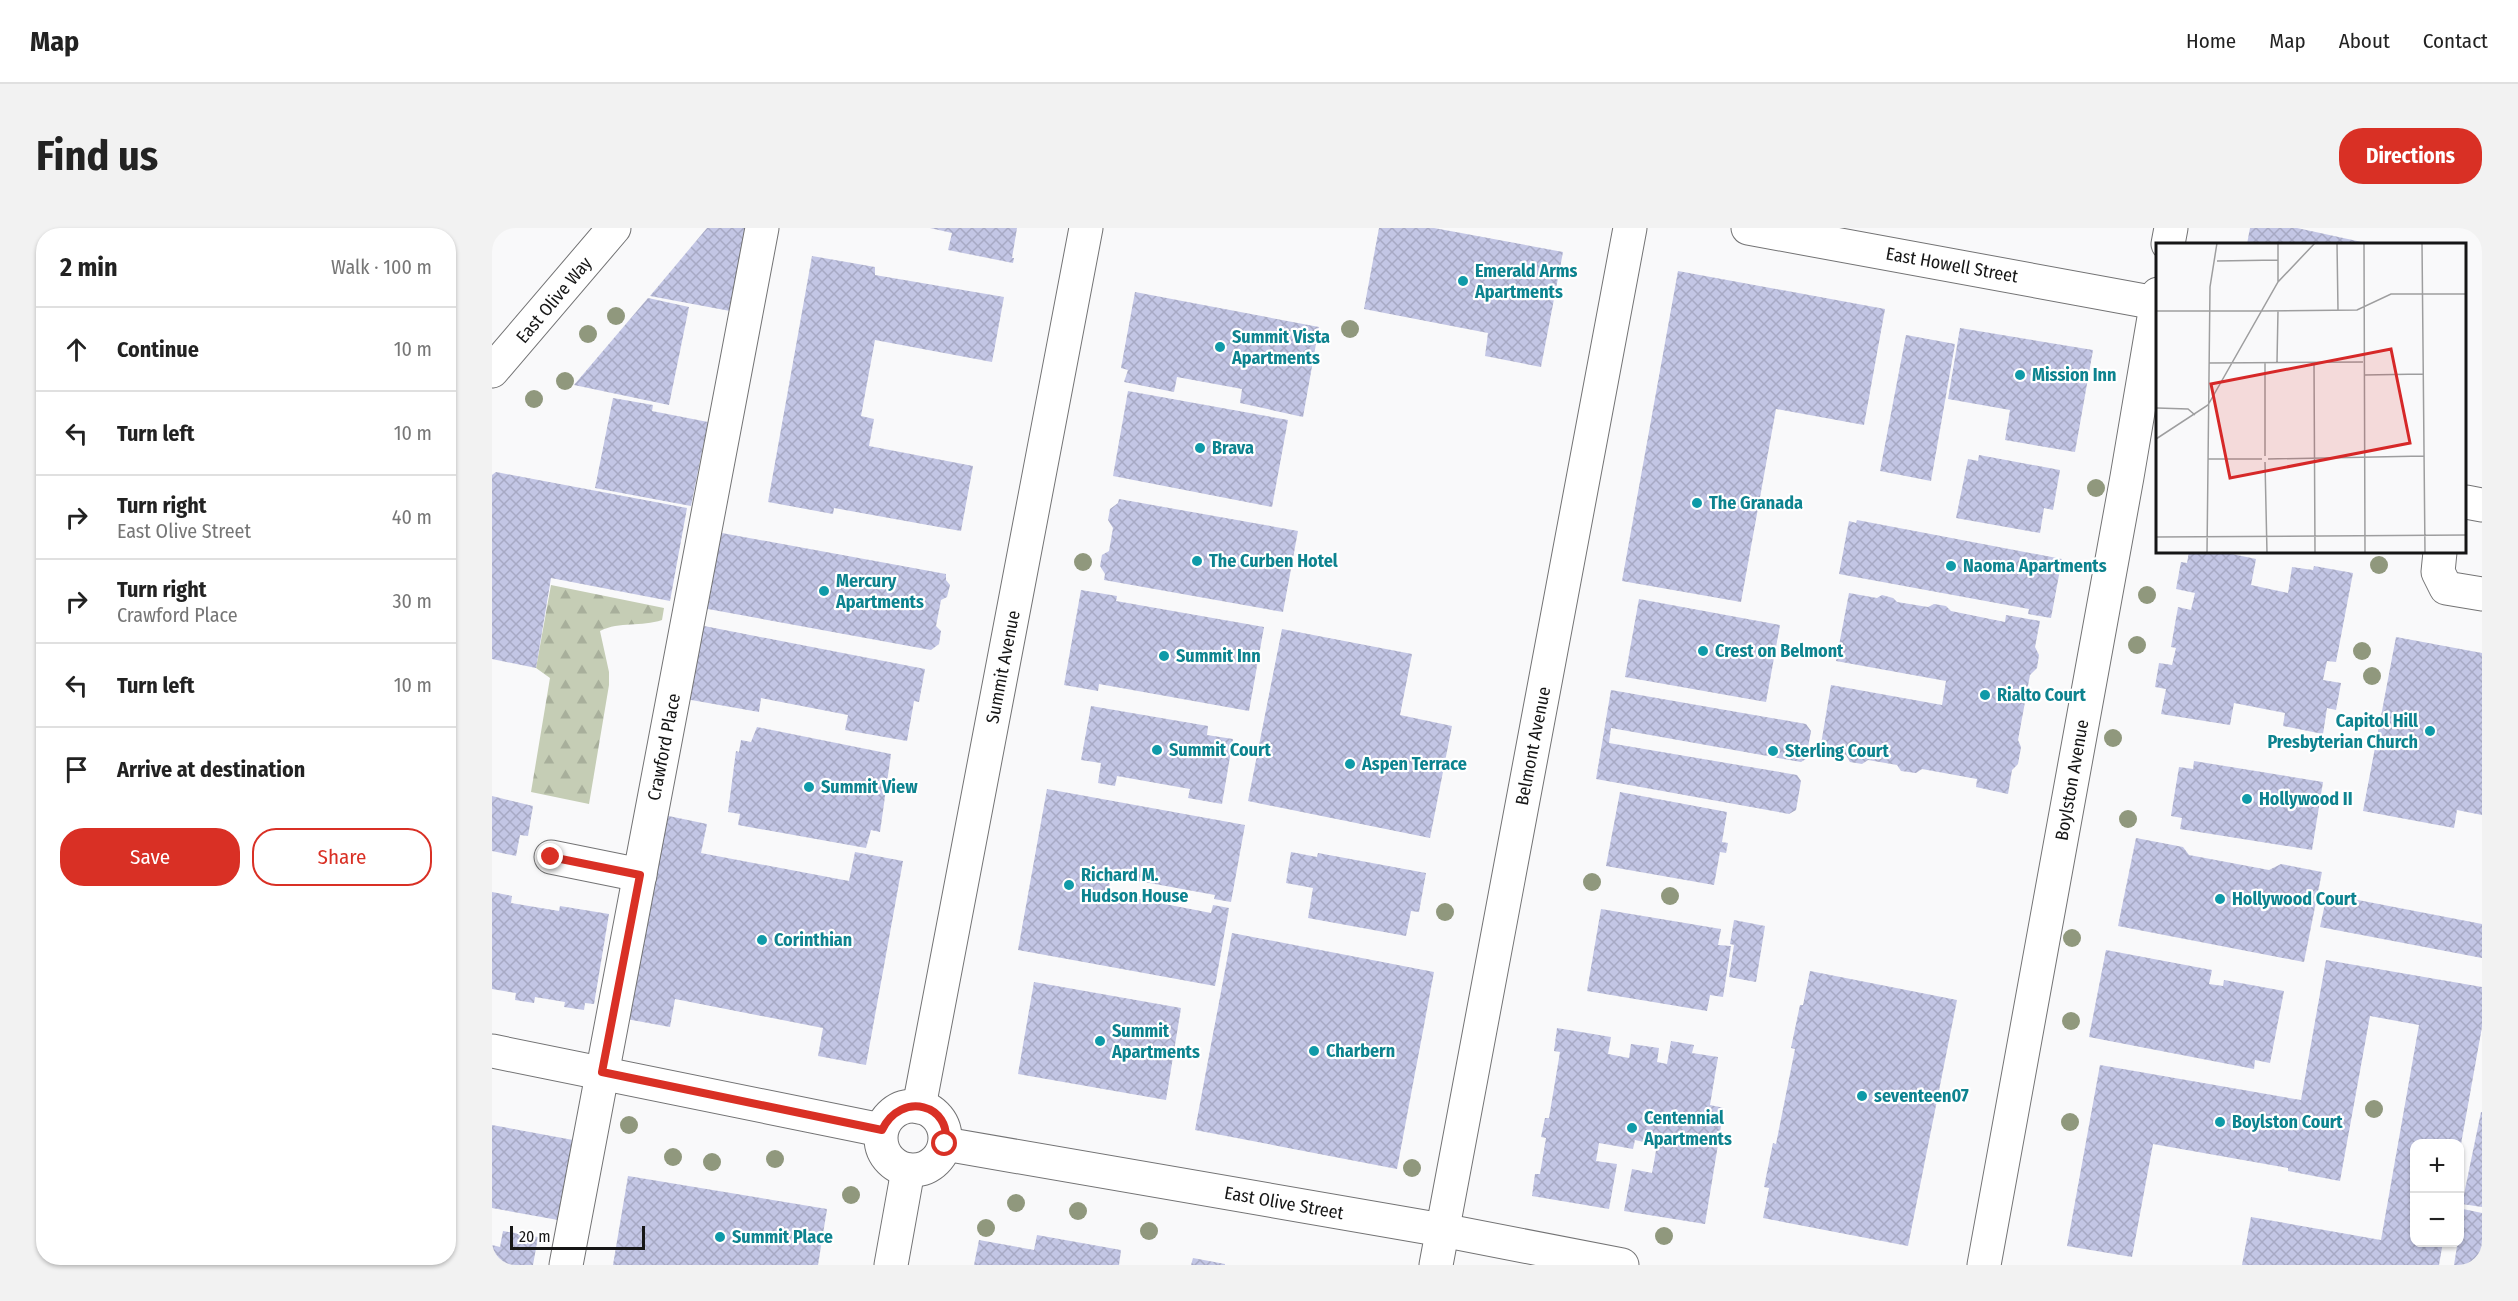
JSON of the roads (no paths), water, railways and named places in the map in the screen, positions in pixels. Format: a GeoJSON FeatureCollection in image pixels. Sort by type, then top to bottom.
{"type":"FeatureCollection","features":[{"type":"Feature","properties":{"kind":"street","name":"East Olive Way"},"geometry":{"type":"LineString","coordinates":[[492,371],[614,228]]}},
{"type":"Feature","properties":{"kind":"street","name":"Crawford Place"},"geometry":{"type":"LineString","coordinates":[[566,1265],[762,228]]}},
{"type":"Feature","properties":{"kind":"street","name":"Summit Avenue"},"geometry":{"type":"LineString","coordinates":[[919,1107],[1086,228]]}},
{"type":"Feature","properties":{"kind":"street","name":"Belmont Avenue"},"geometry":{"type":"LineString","coordinates":[[1436,1265],[1630,228]]}},
{"type":"Feature","properties":{"kind":"street","name":"East Howell Street"},"geometry":{"type":"LineString","coordinates":[[1748,228],[2156,299]]}},
{"type":"Feature","properties":{"kind":"street"},"geometry":{"type":"LineString","coordinates":[[2168,243],[2171,228]]}},
{"type":"Feature","properties":{"kind":"street","name":"Boylston Avenue"},"geometry":{"type":"LineString","coordinates":[[1984,1265],[2146,442],[2156,312]]}},
{"type":"Feature","properties":{"kind":"street"},"geometry":{"type":"LineString","coordinates":[[2467,502],[2482,505]]}},
{"type":"Feature","properties":{"kind":"street"},"geometry":{"type":"LineString","coordinates":[[2440,554],[2438,572],[2446,588],[2482,594]]}},
{"type":"Feature","properties":{"kind":"street"},"geometry":{"type":"LineString","coordinates":[[551,857],[640,875]]}},
{"type":"Feature","properties":{"kind":"street"},"geometry":{"type":"LineString","coordinates":[[492,1051],[882,1130]]}},
{"type":"Feature","properties":{"kind":"street"},"geometry":{"type":"LineString","coordinates":[[903,1107],[919,1107],[933,1112],[940,1119],[945,1128],[945,1144],[939,1158],[932,1165],[922,1170],[908,1170],[890,1161],[884,1152],[882,1130],[894,1112],[903,1107]]}},
{"type":"Feature","properties":{"kind":"street","name":"East Olive Street"},"geometry":{"type":"LineString","coordinates":[[945,1144],[1442,1230],[1622,1265]]}},
{"type":"Feature","properties":{"kind":"street"},"geometry":{"type":"LineString","coordinates":[[891,1265],[908,1170]]}},
{"type":"Feature","properties":{"kind":"place","name":"Emerald Arms Apartments"},"geometry":{"type":"Point","coordinates":[1463,281]}},
{"type":"Feature","properties":{"kind":"place","name":"Summit Vista Apartments"},"geometry":{"type":"Point","coordinates":[1220,347]}},
{"type":"Feature","properties":{"kind":"place","name":"Mission Inn"},"geometry":{"type":"Point","coordinates":[2020,375]}},
{"type":"Feature","properties":{"kind":"place","name":"Brava"},"geometry":{"type":"Point","coordinates":[1200,448]}},
{"type":"Feature","properties":{"kind":"place","name":"The Granada"},"geometry":{"type":"Point","coordinates":[1697,503]}},
{"type":"Feature","properties":{"kind":"place","name":"The Curben Hotel"},"geometry":{"type":"Point","coordinates":[1197,561]}},
{"type":"Feature","properties":{"kind":"place","name":"Naoma Apartments"},"geometry":{"type":"Point","coordinates":[1951,566]}},
{"type":"Feature","properties":{"kind":"place","name":"Mercury Apartments"},"geometry":{"type":"Point","coordinates":[824,591]}},
{"type":"Feature","properties":{"kind":"place","name":"Crest on Belmont"},"geometry":{"type":"Point","coordinates":[1703,651]}},
{"type":"Feature","properties":{"kind":"place","name":"Summit Inn"},"geometry":{"type":"Point","coordinates":[1164,656]}},
{"type":"Feature","properties":{"kind":"place","name":"Rialto Court"},"geometry":{"type":"Point","coordinates":[1985,695]}},
{"type":"Feature","properties":{"kind":"place","name":"Capitol Hill Presbyterian Church"},"geometry":{"type":"Point","coordinates":[2430,731]}},
{"type":"Feature","properties":{"kind":"place","name":"Summit Court"},"geometry":{"type":"Point","coordinates":[1157,750]}},
{"type":"Feature","properties":{"kind":"place","name":"Sterling Court"},"geometry":{"type":"Point","coordinates":[1773,751]}},
{"type":"Feature","properties":{"kind":"place","name":"Aspen Terrace"},"geometry":{"type":"Point","coordinates":[1350,764]}},
{"type":"Feature","properties":{"kind":"place","name":"Summit View"},"geometry":{"type":"Point","coordinates":[809,787]}},
{"type":"Feature","properties":{"kind":"place","name":"Hollywood II"},"geometry":{"type":"Point","coordinates":[2247,799]}},
{"type":"Feature","properties":{"kind":"place","name":"Richard M. Hudson House"},"geometry":{"type":"Point","coordinates":[1069,885]}},
{"type":"Feature","properties":{"kind":"place","name":"Hollywood Court"},"geometry":{"type":"Point","coordinates":[2220,899]}},
{"type":"Feature","properties":{"kind":"place","name":"Corinthian"},"geometry":{"type":"Point","coordinates":[762,940]}},
{"type":"Feature","properties":{"kind":"place","name":"Summit Apartments"},"geometry":{"type":"Point","coordinates":[1100,1041]}},
{"type":"Feature","properties":{"kind":"place","name":"Charbern"},"geometry":{"type":"Point","coordinates":[1314,1051]}},
{"type":"Feature","properties":{"kind":"place","name":"seventeen07"},"geometry":{"type":"Point","coordinates":[1862,1096]}},
{"type":"Feature","properties":{"kind":"place","name":"Boylston Court"},"geometry":{"type":"Point","coordinates":[2220,1122]}},
{"type":"Feature","properties":{"kind":"place","name":"Centennial Apartments"},"geometry":{"type":"Point","coordinates":[1632,1128]}},
{"type":"Feature","properties":{"kind":"place","name":"Summit Place"},"geometry":{"type":"Point","coordinates":[720,1237]}}]}
